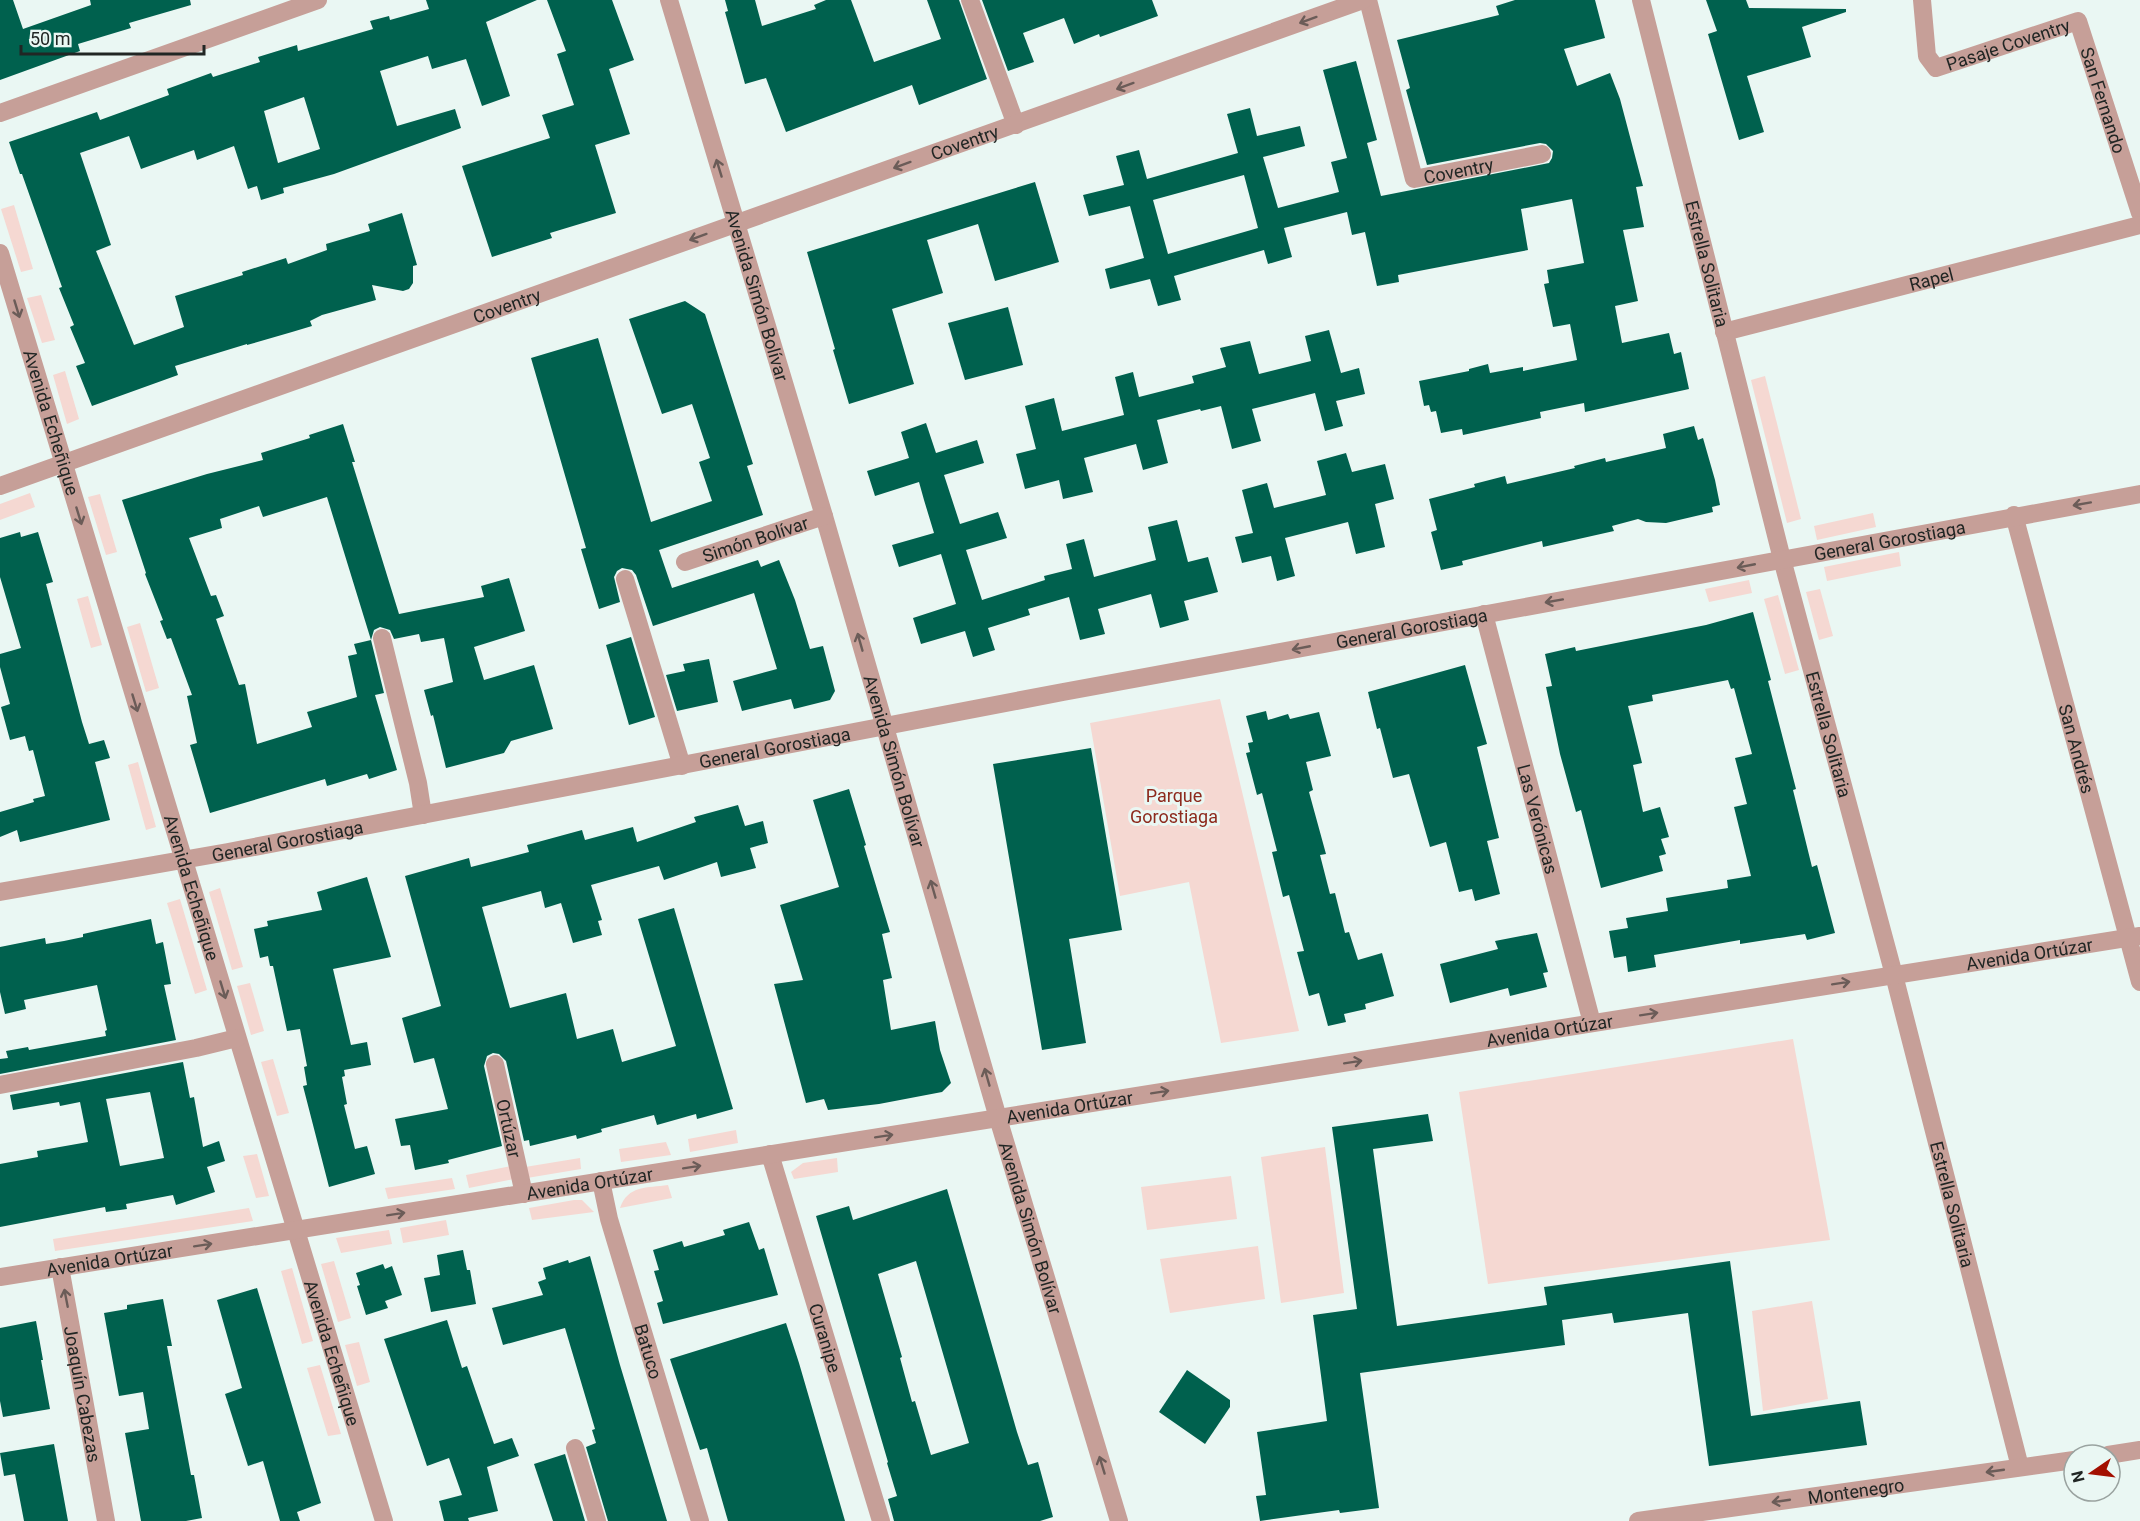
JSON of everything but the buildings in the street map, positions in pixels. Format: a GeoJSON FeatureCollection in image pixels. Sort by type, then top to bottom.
{"type":"FeatureCollection","features":[{"type":"Feature","properties":{"kind":"street"},"geometry":{"type":"LineString","coordinates":[[0,113],[318,0]]}},
{"type":"Feature","properties":{"kind":"street","name":"Avenida Simón Bolívar"},"geometry":{"type":"LineString","coordinates":[[669,0],[824,516],[1119,1521]]}},
{"type":"Feature","properties":{"kind":"street","name":"Coventry"},"geometry":{"type":"LineString","coordinates":[[970,0],[1016,125]]}},
{"type":"Feature","properties":{"kind":"street","name":"Coventry"},"geometry":{"type":"LineString","coordinates":[[0,486],[1366,0],[1414,179],[1542,154]]}},
{"type":"Feature","properties":{"kind":"street","name":"Estrella Solitaria"},"geometry":{"type":"LineString","coordinates":[[1641,0],[1782,559],[1894,975],[2020,1467]]}},
{"type":"Feature","properties":{"kind":"street","name":"Pasaje Coventry"},"geometry":{"type":"LineString","coordinates":[[1922,0],[1927,56],[1936,68],[2078,21]]}},
{"type":"Feature","properties":{"kind":"street","name":"San Fernando"},"geometry":{"type":"LineString","coordinates":[[2078,21],[2140,213]]}},
{"type":"Feature","properties":{"kind":"street","name":"Rapel"},"geometry":{"type":"LineString","coordinates":[[1724,332],[2140,225]]}},
{"type":"Feature","properties":{"kind":"street","name":"Avenida Echeñique"},"geometry":{"type":"LineString","coordinates":[[0,253],[384,1521]]}},
{"type":"Feature","properties":{"kind":"street","name":"General Gorostiaga"},"geometry":{"type":"LineString","coordinates":[[0,892],[423,815],[2014,515],[2140,494]]}},
{"type":"Feature","properties":{"kind":"street","name":"San Andrés"},"geometry":{"type":"LineString","coordinates":[[2014,515],[2134,937],[2140,982]]}},
{"type":"Feature","properties":{"kind":"street","name":"Simón Bolívar"},"geometry":{"type":"LineString","coordinates":[[685,562],[824,516]]}},
{"type":"Feature","properties":{"kind":"street","name":"General Gorostiaga"},"geometry":{"type":"LineString","coordinates":[[625,579],[682,766]]}},
{"type":"Feature","properties":{"kind":"street","name":"Las Verónicas"},"geometry":{"type":"LineString","coordinates":[[1484,614],[1593,1023]]}},
{"type":"Feature","properties":{"kind":"street"},"geometry":{"type":"LineString","coordinates":[[382,638],[418,783],[423,815]]}},
{"type":"Feature","properties":{"kind":"street","name":"Avenida Ortúzar"},"geometry":{"type":"LineString","coordinates":[[0,1277],[2134,937]]}},
{"type":"Feature","properties":{"kind":"street"},"geometry":{"type":"LineString","coordinates":[[0,1085],[196,1048],[237,1038]]}},
{"type":"Feature","properties":{"kind":"street","name":"Ortúzar"},"geometry":{"type":"LineString","coordinates":[[495,1064],[524,1194]]}},
{"type":"Feature","properties":{"kind":"street","name":"Curanipe"},"geometry":{"type":"LineString","coordinates":[[770,1154],[881,1521]]}},
{"type":"Feature","properties":{"kind":"street","name":"Batuco"},"geometry":{"type":"LineString","coordinates":[[601,1181],[609,1219],[700,1521]]}},
{"type":"Feature","properties":{"kind":"street","name":"Joaquín Cabezas"},"geometry":{"type":"LineString","coordinates":[[60,1267],[106,1521]]}},
{"type":"Feature","properties":{"kind":"street"},"geometry":{"type":"LineString","coordinates":[[575,1449],[597,1521]]}},
{"type":"Feature","properties":{"kind":"street"},"geometry":{"type":"LineString","coordinates":[[2122,1453],[2140,1450]]}},
{"type":"Feature","properties":{"kind":"street","name":"Montenegro"},"geometry":{"type":"LineString","coordinates":[[1644,1521],[2062,1462]]}},
{"type":"Feature","properties":{"kind":"green space"},"geometry":{"type":"Polygon","coordinates":[[[14,205],[33,269],[21,272],[1,209],[14,205]]]}},
{"type":"Feature","properties":{"kind":"green space"},"geometry":{"type":"Polygon","coordinates":[[[41,295],[55,340],[42,343],[27,298],[41,295]]]}},
{"type":"Feature","properties":{"kind":"green space"},"geometry":{"type":"Polygon","coordinates":[[[65,371],[79,419],[67,424],[53,375],[65,371]]]}},
{"type":"Feature","properties":{"kind":"green space"},"geometry":{"type":"Polygon","coordinates":[[[1765,376],[1801,519],[1787,523],[1751,380],[1765,376]]]}},
{"type":"Feature","properties":{"kind":"green space"},"geometry":{"type":"Polygon","coordinates":[[[30,493],[35,507],[0,520],[0,504],[30,493]]]}},
{"type":"Feature","properties":{"kind":"green space"},"geometry":{"type":"Polygon","coordinates":[[[100,494],[117,552],[106,555],[88,497],[100,494]]]}},
{"type":"Feature","properties":{"kind":"green space"},"geometry":{"type":"Polygon","coordinates":[[[1873,513],[1876,527],[1817,540],[1814,526],[1873,513]]]}},
{"type":"Feature","properties":{"kind":"green space"},"geometry":{"type":"Polygon","coordinates":[[[1899,552],[1901,566],[1827,581],[1824,567],[1899,552]]]}},
{"type":"Feature","properties":{"kind":"green space"},"geometry":{"type":"Polygon","coordinates":[[[1749,580],[1752,593],[1709,602],[1705,589],[1749,580]]]}},
{"type":"Feature","properties":{"kind":"green space"},"geometry":{"type":"Polygon","coordinates":[[[1820,589],[1833,636],[1819,640],[1806,592],[1820,589]]]}},
{"type":"Feature","properties":{"kind":"green space"},"geometry":{"type":"Polygon","coordinates":[[[1778,595],[1799,670],[1785,674],[1764,599],[1778,595]]]}},
{"type":"Feature","properties":{"kind":"green space"},"geometry":{"type":"Polygon","coordinates":[[[88,596],[102,645],[91,648],[77,599],[88,596]]]}},
{"type":"Feature","properties":{"kind":"green space"},"geometry":{"type":"Polygon","coordinates":[[[140,623],[159,688],[146,692],[127,627],[140,623]]]}},
{"type":"Feature","properties":{"kind":"green space","name":"Parque Gorostiaga"},"geometry":{"type":"Polygon","coordinates":[[[1220,699],[1299,1031],[1221,1043],[1189,882],[1120,896],[1090,723],[1220,699]]]}},
{"type":"Feature","properties":{"kind":"green space"},"geometry":{"type":"Polygon","coordinates":[[[138,762],[156,827],[146,830],[128,765],[138,762]]]}},
{"type":"Feature","properties":{"kind":"green space"},"geometry":{"type":"Polygon","coordinates":[[[220,888],[243,967],[232,970],[209,892],[220,888]]]}},
{"type":"Feature","properties":{"kind":"green space"},"geometry":{"type":"Polygon","coordinates":[[[180,899],[207,990],[195,994],[167,903],[180,899]]]}},
{"type":"Feature","properties":{"kind":"green space"},"geometry":{"type":"Polygon","coordinates":[[[250,983],[264,1031],[251,1035],[237,986],[250,983]]]}},
{"type":"Feature","properties":{"kind":"green space"},"geometry":{"type":"Polygon","coordinates":[[[1793,1039],[1830,1240],[1488,1284],[1459,1092],[1793,1039]]]}},
{"type":"Feature","properties":{"kind":"green space"},"geometry":{"type":"Polygon","coordinates":[[[273,1059],[289,1113],[277,1116],[261,1062],[273,1059]]]}},
{"type":"Feature","properties":{"kind":"green space"},"geometry":{"type":"Polygon","coordinates":[[[736,1130],[738,1143],[690,1152],[688,1139],[736,1130]]]}},
{"type":"Feature","properties":{"kind":"green space"},"geometry":{"type":"Polygon","coordinates":[[[666,1142],[671,1155],[621,1162],[619,1149],[666,1142]]]}},
{"type":"Feature","properties":{"kind":"green space"},"geometry":{"type":"Polygon","coordinates":[[[1325,1147],[1344,1293],[1281,1303],[1261,1157],[1325,1147]]]}},
{"type":"Feature","properties":{"kind":"green space"},"geometry":{"type":"Polygon","coordinates":[[[257,1154],[269,1196],[256,1198],[243,1156],[257,1154]]]}},
{"type":"Feature","properties":{"kind":"green space"},"geometry":{"type":"Polygon","coordinates":[[[580,1158],[581,1169],[527,1178],[525,1167],[580,1158]]]}},
{"type":"Feature","properties":{"kind":"green space"},"geometry":{"type":"Polygon","coordinates":[[[837,1158],[838,1172],[794,1179],[791,1172],[803,1163],[837,1158]]]}},
{"type":"Feature","properties":{"kind":"green space"},"geometry":{"type":"Polygon","coordinates":[[[511,1166],[514,1179],[469,1188],[466,1175],[511,1166]]]}},
{"type":"Feature","properties":{"kind":"green space"},"geometry":{"type":"Polygon","coordinates":[[[1231,1176],[1237,1219],[1147,1230],[1141,1187],[1231,1176]]]}},
{"type":"Feature","properties":{"kind":"green space"},"geometry":{"type":"Polygon","coordinates":[[[452,1178],[455,1189],[388,1199],[385,1188],[452,1178]]]}},
{"type":"Feature","properties":{"kind":"green space"},"geometry":{"type":"Polygon","coordinates":[[[668,1185],[672,1198],[620,1208],[623,1201],[633,1191],[668,1185]]]}},
{"type":"Feature","properties":{"kind":"green space"},"geometry":{"type":"Polygon","coordinates":[[[582,1200],[594,1212],[532,1220],[529,1208],[582,1200]]]}},
{"type":"Feature","properties":{"kind":"green space"},"geometry":{"type":"Polygon","coordinates":[[[249,1208],[253,1221],[55,1251],[53,1239],[249,1208]]]}},
{"type":"Feature","properties":{"kind":"green space"},"geometry":{"type":"Polygon","coordinates":[[[446,1220],[449,1235],[403,1243],[400,1228],[446,1220]]]}},
{"type":"Feature","properties":{"kind":"green space"},"geometry":{"type":"Polygon","coordinates":[[[389,1230],[392,1244],[341,1253],[336,1238],[389,1230]]]}},
{"type":"Feature","properties":{"kind":"green space"},"geometry":{"type":"Polygon","coordinates":[[[1258,1246],[1265,1299],[1170,1313],[1160,1259],[1258,1246]]]}},
{"type":"Feature","properties":{"kind":"green space"},"geometry":{"type":"Polygon","coordinates":[[[334,1261],[351,1318],[338,1322],[321,1264],[334,1261]]]}},
{"type":"Feature","properties":{"kind":"green space"},"geometry":{"type":"Polygon","coordinates":[[[292,1268],[313,1341],[302,1344],[281,1271],[292,1268]]]}},
{"type":"Feature","properties":{"kind":"green space"},"geometry":{"type":"Polygon","coordinates":[[[1812,1301],[1828,1399],[1763,1411],[1752,1311],[1812,1301]]]}},
{"type":"Feature","properties":{"kind":"green space"},"geometry":{"type":"Polygon","coordinates":[[[359,1342],[370,1382],[357,1386],[345,1345],[359,1342]]]}},
{"type":"Feature","properties":{"kind":"green space"},"geometry":{"type":"Polygon","coordinates":[[[320,1365],[341,1434],[328,1436],[307,1368],[320,1365]]]}}]}
